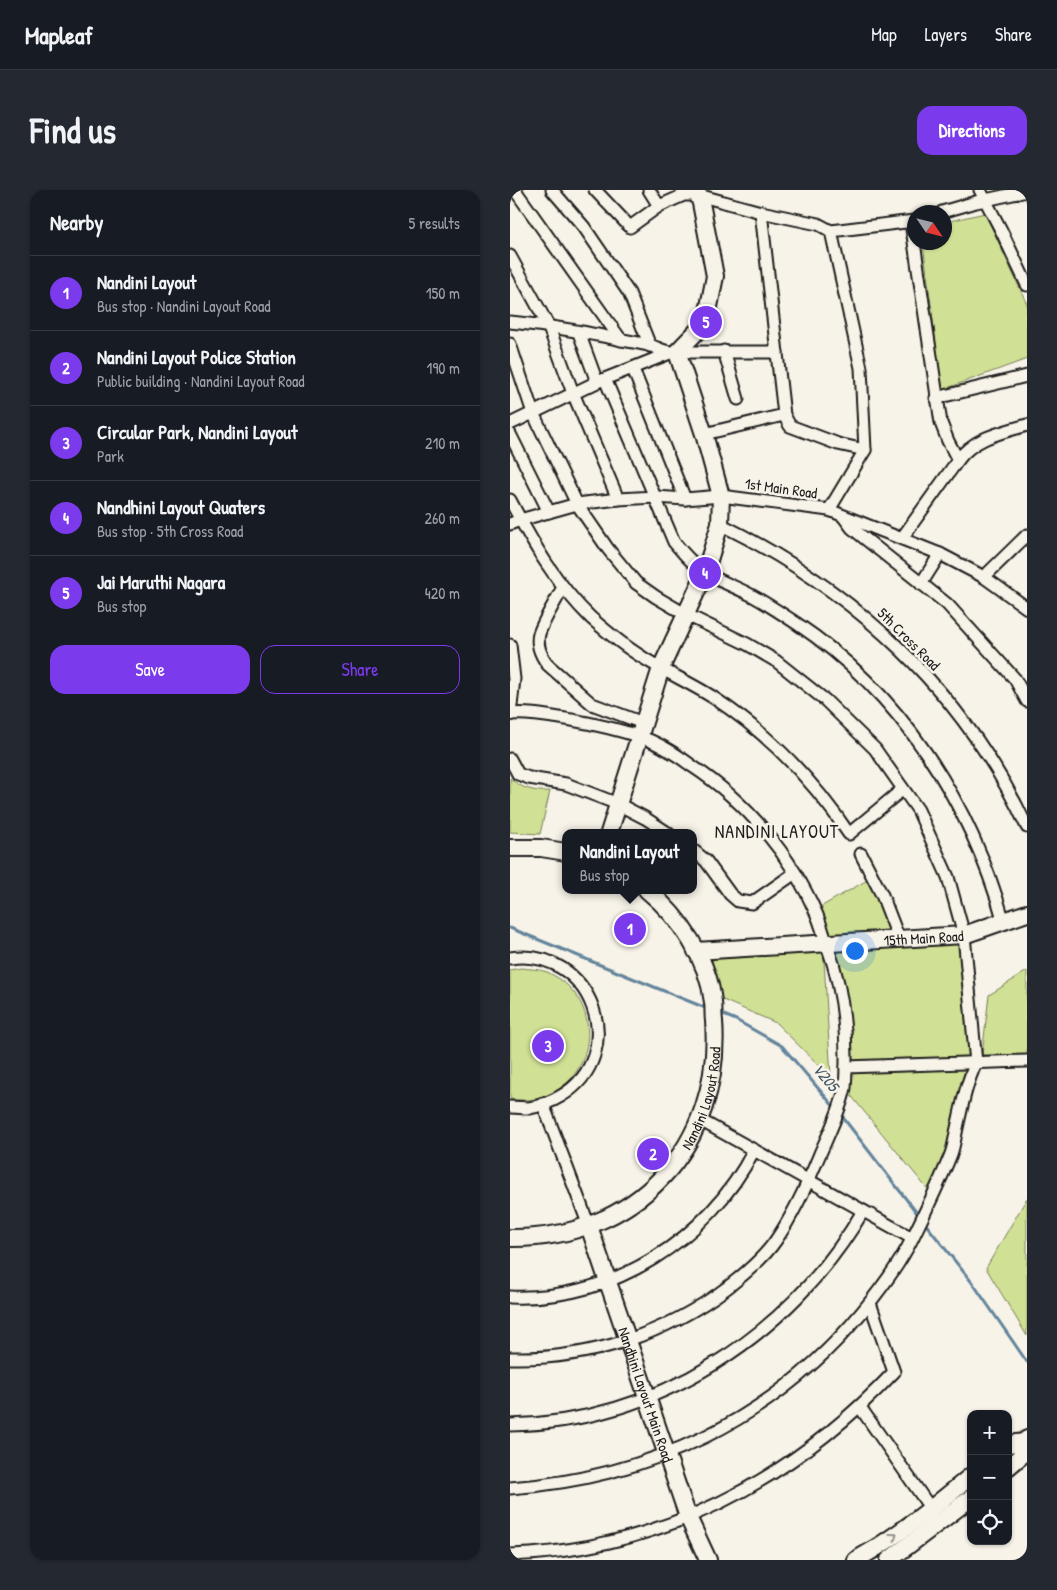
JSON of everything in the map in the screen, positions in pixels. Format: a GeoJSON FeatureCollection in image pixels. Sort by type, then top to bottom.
{"type":"FeatureCollection","features":[{"type":"Feature","properties":{"kind":"street"},"geometry":{"type":"LineString","coordinates":[[515,190],[621,340]]}},
{"type":"Feature","properties":{"kind":"street"},"geometry":{"type":"LineString","coordinates":[[552,190],[584,227],[629,293],[650,346]]}},
{"type":"Feature","properties":{"kind":"street"},"geometry":{"type":"LineString","coordinates":[[596,190],[630,227],[659,206],[684,195],[697,193],[761,212],[818,224],[831,231],[907,223]]}},
{"type":"Feature","properties":{"kind":"street"},"geometry":{"type":"LineString","coordinates":[[649,190],[659,206]]}},
{"type":"Feature","properties":{"kind":"street"},"geometry":{"type":"LineString","coordinates":[[952,208],[983,195],[1027,191]]}},
{"type":"Feature","properties":{"kind":"street"},"geometry":{"type":"LineString","coordinates":[[510,424],[601,380],[674,352],[706,322],[715,276],[701,203],[697,193]]}},
{"type":"Feature","properties":{"kind":"street"},"geometry":{"type":"LineString","coordinates":[[983,195],[1023,270],[1027,285]]}},
{"type":"Feature","properties":{"kind":"street"},"geometry":{"type":"LineString","coordinates":[[761,212],[784,415],[790,426],[838,444],[865,450]]}},
{"type":"Feature","properties":{"kind":"street"},"geometry":{"type":"LineString","coordinates":[[829,510],[865,450],[861,368],[831,231]]}},
{"type":"Feature","properties":{"kind":"street"},"geometry":{"type":"LineString","coordinates":[[917,250],[936,398],[941,423],[958,460]]}},
{"type":"Feature","properties":{"kind":"street"},"geometry":{"type":"LineString","coordinates":[[510,256],[548,325],[572,393],[618,499]]}},
{"type":"Feature","properties":{"kind":"street"},"geometry":{"type":"LineString","coordinates":[[510,322],[548,325],[674,352],[777,352]]}},
{"type":"Feature","properties":{"kind":"street"},"geometry":{"type":"LineString","coordinates":[[579,333],[656,497],[674,542],[705,573],[753,596],[798,624],[846,662],[896,712],[928,755],[956,800],[979,847],[992,880],[1004,922]]}},
{"type":"Feature","properties":{"kind":"street"},"geometry":{"type":"LineString","coordinates":[[510,344],[533,413],[577,504],[608,549],[636,583],[685,614],[747,644],[776,661],[825,700],[875,750],[918,810],[948,877],[964,935],[976,1063],[968,1082],[951,1153],[912,1238],[895,1268],[870,1303],[836,1342],[804,1372],[777,1393],[726,1426],[667,1455],[639,1465],[588,1478],[554,1484],[510,1488]]}},
{"type":"Feature","properties":{"kind":"street"},"geometry":{"type":"LineString","coordinates":[[724,351],[738,399]]}},
{"type":"Feature","properties":{"kind":"street"},"geometry":{"type":"LineString","coordinates":[[610,829],[660,668],[705,573],[720,524],[721,496],[704,434],[674,352]]}},
{"type":"Feature","properties":{"kind":"street"},"geometry":{"type":"LineString","coordinates":[[633,369],[685,499]]}},
{"type":"Feature","properties":{"kind":"street"},"geometry":{"type":"LineString","coordinates":[[936,398],[1027,376]]}},
{"type":"Feature","properties":{"kind":"street"},"geometry":{"type":"LineString","coordinates":[[704,434],[784,415]]}},
{"type":"Feature","properties":{"kind":"street"},"geometry":{"type":"LineString","coordinates":[[902,538],[964,452],[984,438],[1027,425]]}},
{"type":"Feature","properties":{"kind":"street"},"geometry":{"type":"LineString","coordinates":[[510,434],[549,512]]}},
{"type":"Feature","properties":{"kind":"street","name":"1st Main Road"},"geometry":{"type":"LineString","coordinates":[[515,522],[577,504],[656,497],[685,499],[721,496],[829,510],[940,554],[984,577],[1027,608]]}},
{"type":"Feature","properties":{"kind":"street"},"geometry":{"type":"LineString","coordinates":[[510,500],[515,522],[563,587],[586,612],[624,645],[660,668],[715,698],[767,738],[804,774],[849,834],[903,789]]}},
{"type":"Feature","properties":{"kind":"street"},"geometry":{"type":"LineString","coordinates":[[843,515],[852,528],[947,604],[1015,679],[1027,701]]}},
{"type":"Feature","properties":{"kind":"street","name":"5th Cross Road"},"geometry":{"type":"LineString","coordinates":[[720,524],[774,552],[813,577],[851,604],[897,645],[939,690],[976,738],[1008,790],[1027,827]]}},
{"type":"Feature","properties":{"kind":"street"},"geometry":{"type":"LineString","coordinates":[[984,577],[1027,535]]}},
{"type":"Feature","properties":{"kind":"street"},"geometry":{"type":"LineString","coordinates":[[921,584],[940,554]]}},
{"type":"Feature","properties":{"kind":"street"},"geometry":{"type":"LineString","coordinates":[[510,1358],[568,1355],[591,1351],[628,1340],[657,1329],[690,1312],[717,1295],[743,1275],[776,1240],[795,1209],[836,1115],[844,1088],[846,1067],[842,1002],[833,960],[815,910],[795,872],[770,837],[726,792],[641,730],[592,704],[544,659],[539,646],[539,635],[563,587]]}},
{"type":"Feature","properties":{"kind":"street"},"geometry":{"type":"LineString","coordinates":[[510,645],[514,679],[510,714],[529,713],[641,730]]}},
{"type":"Feature","properties":{"kind":"street"},"geometry":{"type":"LineString","coordinates":[[510,759],[518,774],[529,778],[566,784],[618,804],[646,818],[662,829]]}},
{"type":"Feature","properties":{"kind":"street"},"geometry":{"type":"LineString","coordinates":[[510,848],[541,848],[562,851]]}},
{"type":"Feature","properties":{"kind":"street"},"geometry":{"type":"LineString","coordinates":[[697,854],[706,861],[730,894],[738,901],[752,903],[795,872]]}},
{"type":"Feature","properties":{"kind":"street"},"geometry":{"type":"LineString","coordinates":[[861,854],[882,895],[899,939]]}},
{"type":"Feature","properties":{"kind":"street","name":"Nandini Layout Road"},"geometry":{"type":"LineString","coordinates":[[510,1238],[544,1237],[564,1234],[590,1226],[623,1209],[637,1200],[658,1181],[684,1150],[700,1120],[714,1070],[713,1002],[707,979],[696,951],[672,916],[650,894]]}},
{"type":"Feature","properties":{"kind":"street","name":"15th Main Road"},"geometry":{"type":"LineString","coordinates":[[696,951],[964,935],[1027,913]]}},
{"type":"Feature","properties":{"kind":"street"},"geometry":{"type":"LineString","coordinates":[[510,958],[523,956],[546,960],[566,970],[583,986],[594,1007],[598,1030],[595,1052],[585,1074],[570,1091],[550,1103],[529,1108],[510,1107]]}},
{"type":"Feature","properties":{"kind":"street"},"geometry":{"type":"LineString","coordinates":[[846,1067],[1027,1061]]}},
{"type":"Feature","properties":{"kind":"street"},"geometry":{"type":"LineString","coordinates":[[544,1104],[590,1226]]}},
{"type":"Feature","properties":{"kind":"street"},"geometry":{"type":"LineString","coordinates":[[700,1120],[912,1238]]}},
{"type":"Feature","properties":{"kind":"street"},"geometry":{"type":"LineString","coordinates":[[510,1297],[553,1295],[572,1291],[608,1281],[648,1262],[682,1240],[697,1226],[725,1196],[754,1150]]}},
{"type":"Feature","properties":{"kind":"street"},"geometry":{"type":"LineString","coordinates":[[510,1425],[573,1418],[616,1408],[647,1397],[694,1376],[716,1363],[756,1335],[810,1284],[841,1246],[863,1211]]}},
{"type":"Feature","properties":{"kind":"street","name":"Nandhini Layout Main Road"},"geometry":{"type":"LineString","coordinates":[[590,1226],[688,1517],[708,1560]]}},
{"type":"Feature","properties":{"kind":"street"},"geometry":{"type":"LineString","coordinates":[[510,1555],[546,1552],[604,1543],[660,1527],[688,1517],[739,1493],[788,1464],[825,1437],[860,1407],[894,1372],[870,1303]]}},
{"type":"Feature","properties":{"kind":"street"},"geometry":{"type":"LineString","coordinates":[[860,1407],[931,1510]]}},
{"type":"Feature","properties":{"kind":"street"},"geometry":{"type":"LineString","coordinates":[[1012,1443],[1026,1440],[1021,1456],[1012,1464]]}},
{"type":"Feature","properties":{"kind":"street"},"geometry":{"type":"LineString","coordinates":[[856,1560],[882,1545],[931,1510],[967,1479]]}},
{"type":"Feature","properties":{"kind":"street"},"geometry":{"type":"LineString","coordinates":[[889,1560],[968,1500]]}},
{"type":"Feature","properties":{"kind":"green space"},"geometry":{"type":"Polygon","coordinates":[[[985,213],[1027,304],[1027,359],[942,390],[924,250],[952,250],[952,220],[985,213]]]}},
{"type":"Feature","properties":{"kind":"green space"},"geometry":{"type":"Polygon","coordinates":[[[510,778],[519,785],[529,789],[550,791],[540,834],[510,832],[510,778]]]}},
{"type":"Feature","properties":{"kind":"green space"},"geometry":{"type":"Polygon","coordinates":[[[869,879],[891,932],[832,935],[817,909],[869,879]]]}},
{"type":"Feature","properties":{"kind":"green space"},"geometry":{"type":"Polygon","coordinates":[[[962,939],[971,1059],[847,1063],[849,1015],[845,987],[829,941],[962,939]]]}},
{"type":"Feature","properties":{"kind":"green space"},"geometry":{"type":"Polygon","coordinates":[[[823,944],[831,1077],[776,1023],[716,997],[712,955],[823,944]]]}},
{"type":"Feature","properties":{"kind":"green space"},"geometry":{"type":"Polygon","coordinates":[[[521,968],[547,972],[569,987],[583,1007],[588,1030],[585,1052],[575,1073],[559,1089],[537,1099],[510,1099],[510,970],[521,968]]]}},
{"type":"Feature","properties":{"kind":"green space"},"geometry":{"type":"Polygon","coordinates":[[[1027,971],[1027,1055],[982,1055],[989,995],[1027,971]]]}},
{"type":"Feature","properties":{"kind":"green space"},"geometry":{"type":"Polygon","coordinates":[[[966,1066],[948,1149],[929,1191],[849,1093],[849,1071],[966,1066]]]}},
{"type":"Feature","properties":{"kind":"green space"},"geometry":{"type":"Polygon","coordinates":[[[1027,1198],[1027,1336],[986,1268],[1027,1198]]]}},
{"type":"Feature","properties":{"kind":"waterway","name":"V205"},"geometry":{"type":"LineString","coordinates":[[510,928],[708,1009]]}},
{"type":"Feature","properties":{"kind":"waterway","name":"V205"},"geometry":{"type":"LineString","coordinates":[[719,1013],[736,1020],[782,1046],[835,1108]]}},
{"type":"Feature","properties":{"kind":"waterway","name":"V205"},"geometry":{"type":"LineString","coordinates":[[841,1115],[920,1217]]}},
{"type":"Feature","properties":{"kind":"waterway","name":"V205"},"geometry":{"type":"LineString","coordinates":[[924,1222],[974,1285],[1027,1362]]}},
{"type":"Feature","properties":{"kind":"place","name":"Jai Maruthi Nagara"},"geometry":{"type":"Point","coordinates":[706,322]}},
{"type":"Feature","properties":{"kind":"place","name":"Nandhini Layout Quaters"},"geometry":{"type":"Point","coordinates":[705,573]}},
{"type":"Feature","properties":{"kind":"place","name":"Nandini Layout"},"geometry":{"type":"Point","coordinates":[630,929]}},
{"type":"Feature","properties":{"kind":"place","name":"Circular Park, Nandini Layout"},"geometry":{"type":"Point","coordinates":[548,1046]}},
{"type":"Feature","properties":{"kind":"place","name":"Nandini Layout Police Station"},"geometry":{"type":"Point","coordinates":[653,1154]}},
{"type":"Feature","properties":{"kind":"district","name":"NANDINI LAYOUT"},"geometry":{"type":"Point","coordinates":[777,831]}}]}
